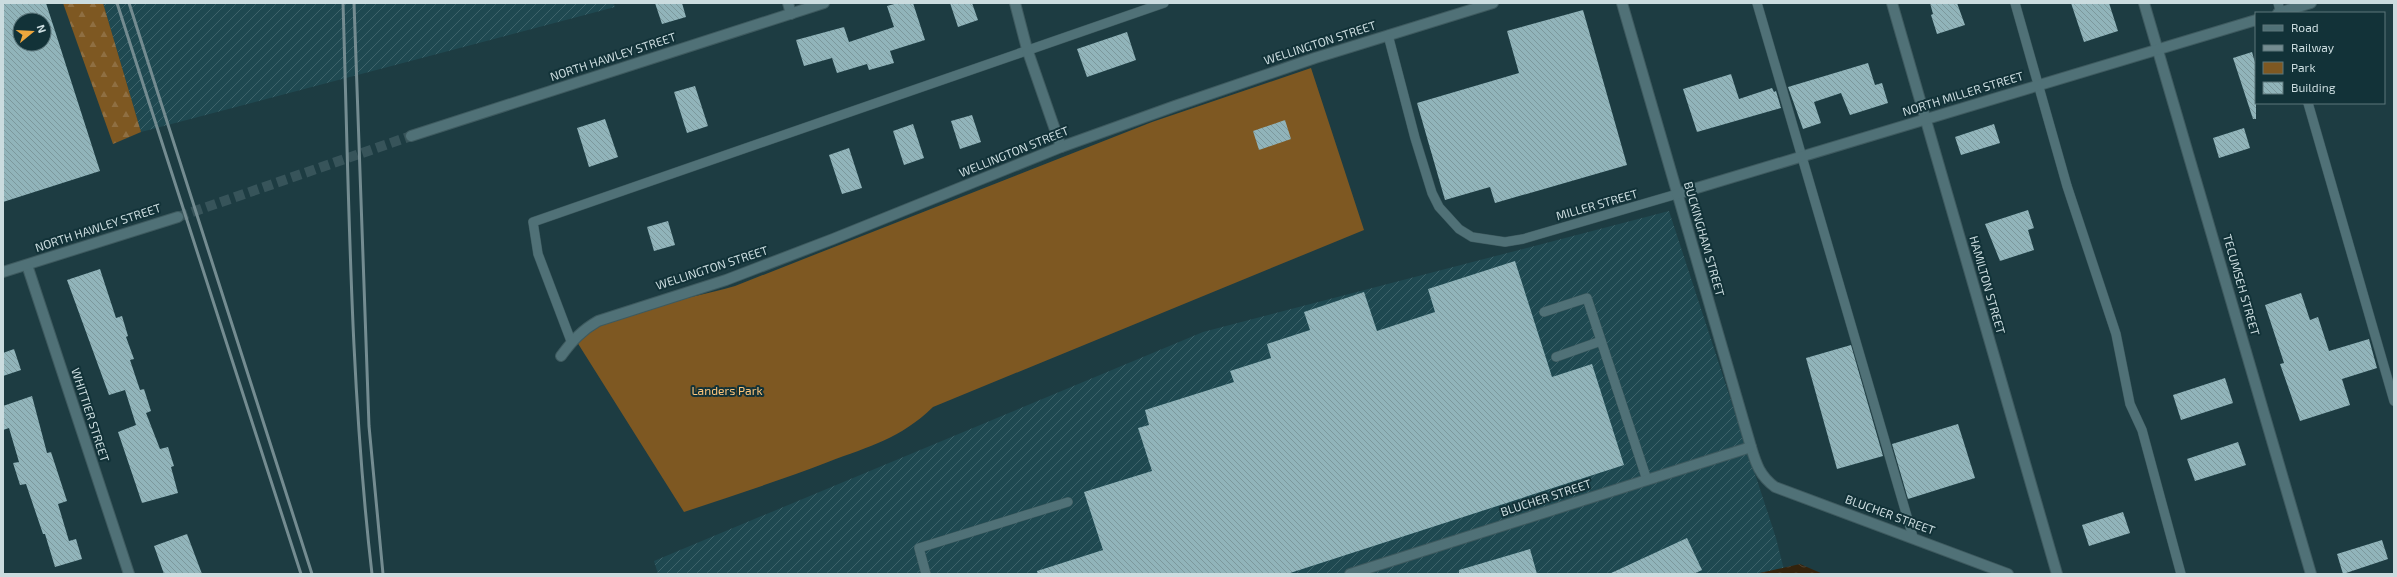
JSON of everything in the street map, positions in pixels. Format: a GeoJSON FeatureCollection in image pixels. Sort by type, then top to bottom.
{"type":"FeatureCollection","features":[{"type":"Feature","properties":{"kind":"street"},"geometry":{"type":"LineString","coordinates":[[788,3],[791,14]]}},
{"type":"Feature","properties":{"kind":"street","name":"NORTH HAWLEY STREET"},"geometry":{"type":"LineString","coordinates":[[411,136],[824,3]]}},
{"type":"Feature","properties":{"kind":"street"},"geometry":{"type":"LineString","coordinates":[[1015,3],[1027,49],[1061,147]]}},
{"type":"Feature","properties":{"kind":"street","name":"WELLINGTON STREET"},"geometry":{"type":"LineString","coordinates":[[561,356],[571,341],[584,329],[598,321],[726,280],[1061,147],[1300,63],[1493,3]]}},
{"type":"Feature","properties":{"kind":"street","name":"BUCKINGHAM STREET"},"geometry":{"type":"LineString","coordinates":[[1622,3],[1751,447],[1758,469],[1765,480]]}},
{"type":"Feature","properties":{"kind":"street","name":"HAMILTON STREET"},"geometry":{"type":"LineString","coordinates":[[1892,3],[2057,574]]}},
{"type":"Feature","properties":{"kind":"street","name":"TECUMSEH STREET"},"geometry":{"type":"LineString","coordinates":[[2144,3],[2311,574]]}},
{"type":"Feature","properties":{"kind":"street"},"geometry":{"type":"LineString","coordinates":[[2280,10],[2311,3]]}},
{"type":"Feature","properties":{"kind":"street","name":"NORTH MILLER STREET"},"geometry":{"type":"LineString","coordinates":[[1678,194],[2255,20]]}},
{"type":"Feature","properties":{"kind":"street","name":"NORTH HAWLEY STREET"},"geometry":{"type":"LineString","coordinates":[[3,272],[178,217]]}},
{"type":"Feature","properties":{"kind":"street","name":"WHITTIER STREET"},"geometry":{"type":"LineString","coordinates":[[27,264],[129,574]]}},
{"type":"Feature","properties":{"kind":"street","name":"BLUCHER STREET"},"geometry":{"type":"LineString","coordinates":[[1350,574],[1751,447]]}},
{"type":"Feature","properties":{"kind":"street","name":"BLUCHER STREET"},"geometry":{"type":"LineString","coordinates":[[1765,480],[1775,487],[1913,537],[2008,574]]}},
{"type":"Feature","properties":{"kind":"lane"},"geometry":{"type":"LineString","coordinates":[[571,341],[538,254],[533,222],[1027,49],[1164,3]]}},
{"type":"Feature","properties":{"kind":"lane"},"geometry":{"type":"LineString","coordinates":[[1758,3],[1913,537]]}},
{"type":"Feature","properties":{"kind":"lane"},"geometry":{"type":"LineString","coordinates":[[2015,3],[2067,186],[2116,334],[2130,404],[2142,430],[2181,574]]}},
{"type":"Feature","properties":{"kind":"lane","name":"MILLER STREET"},"geometry":{"type":"LineString","coordinates":[[1388,35],[1415,138],[1432,193],[1439,207],[1459,229],[1472,237],[1505,242],[1523,239],[1678,194]]}},
{"type":"Feature","properties":{"kind":"lane"},"geometry":{"type":"LineString","coordinates":[[2308,104],[2394,401]]}},
{"type":"Feature","properties":{"kind":"lane"},"geometry":{"type":"LineString","coordinates":[[1544,312],[1587,298],[1647,480]]}},
{"type":"Feature","properties":{"kind":"lane"},"geometry":{"type":"LineString","coordinates":[[1556,357],[1601,341]]}},
{"type":"Feature","properties":{"kind":"lane"},"geometry":{"type":"LineString","coordinates":[[926,574],[918,548],[1068,502]]}},
{"type":"Feature","properties":{"kind":"shaded area"},"geometry":{"type":"Polygon","coordinates":[[[103,3],[613,3],[615,7],[141,132],[103,3]]]}},
{"type":"Feature","properties":{"kind":"shaded area"},"geometry":{"type":"Polygon","coordinates":[[[1669,211],[1776,538],[1785,574],[658,574],[654,561],[1203,332],[1669,211]]]}},
{"type":"Feature","properties":{"kind":"green space"},"geometry":{"type":"Polygon","coordinates":[[[63,3],[103,3],[141,132],[113,144],[63,3]]]}},
{"type":"Feature","properties":{"kind":"green space","name":"Landers Park"},"geometry":{"type":"Polygon","coordinates":[[[1311,68],[1364,230],[933,407],[909,427],[884,440],[774,482],[684,512],[577,342],[593,330],[632,313],[652,306],[735,286],[1152,122],[1311,68]]]}},
{"type":"Feature","properties":{"kind":"water"},"geometry":{"type":"Polygon","coordinates":[[[1800,564],[1823,574],[1755,574],[1800,564]]]}},
{"type":"Feature","properties":{"kind":"building"},"geometry":{"type":"Polygon","coordinates":[[[3,3],[46,3],[49,12],[12,12],[12,52],[52,52],[52,22],[100,171],[3,202],[3,3]]]}},
{"type":"Feature","properties":{"kind":"building"},"geometry":{"type":"Polygon","coordinates":[[[655,3],[682,3],[686,17],[662,24],[655,3]]]}},
{"type":"Feature","properties":{"kind":"building"},"geometry":{"type":"Polygon","coordinates":[[[898,3],[913,3],[925,40],[890,51],[894,63],[869,70],[867,64],[837,73],[832,58],[804,66],[796,40],[844,27],[849,42],[894,27],[887,6],[898,3]]]}},
{"type":"Feature","properties":{"kind":"building"},"geometry":{"type":"Polygon","coordinates":[[[950,3],[972,3],[978,20],[958,27],[950,3]]]}},
{"type":"Feature","properties":{"kind":"building"},"geometry":{"type":"Polygon","coordinates":[[[1930,3],[1957,3],[1965,25],[1937,34],[1931,15],[1933,14],[1930,3]]]}},
{"type":"Feature","properties":{"kind":"building"},"geometry":{"type":"Polygon","coordinates":[[[2071,3],[2109,3],[2118,31],[2084,42],[2071,3]]]}},
{"type":"Feature","properties":{"kind":"building"},"geometry":{"type":"Polygon","coordinates":[[[1583,10],[1627,165],[1495,203],[1490,187],[1445,200],[1417,103],[1519,73],[1507,31],[1583,10]]]}},
{"type":"Feature","properties":{"kind":"building"},"geometry":{"type":"Polygon","coordinates":[[[1127,32],[1136,60],[1087,77],[1077,49],[1127,32]]]}},
{"type":"Feature","properties":{"kind":"building"},"geometry":{"type":"Polygon","coordinates":[[[2252,52],[2255,62],[2256,119],[2253,119],[2233,58],[2252,52]]]}},
{"type":"Feature","properties":{"kind":"building"},"geometry":{"type":"Polygon","coordinates":[[[1868,63],[1875,85],[1882,83],[1888,103],[1850,115],[1841,93],[1814,102],[1821,123],[1803,129],[1788,87],[1868,63]]]}},
{"type":"Feature","properties":{"kind":"building"},"geometry":{"type":"Polygon","coordinates":[[[1731,74],[1739,99],[1772,88],[1774,92],[1776,91],[1781,108],[1697,132],[1683,89],[1731,74]]]}},
{"type":"Feature","properties":{"kind":"building"},"geometry":{"type":"Polygon","coordinates":[[[695,86],[708,126],[687,133],[674,92],[695,86]]]}},
{"type":"Feature","properties":{"kind":"building"},"geometry":{"type":"Polygon","coordinates":[[[972,115],[981,142],[960,149],[951,121],[972,115]]]}},
{"type":"Feature","properties":{"kind":"building"},"geometry":{"type":"Polygon","coordinates":[[[605,119],[618,157],[589,167],[577,128],[605,119]]]}},
{"type":"Feature","properties":{"kind":"building"},"geometry":{"type":"Polygon","coordinates":[[[1285,120],[1291,139],[1259,150],[1253,131],[1285,120]]]}},
{"type":"Feature","properties":{"kind":"building"},"geometry":{"type":"Polygon","coordinates":[[[913,124],[924,158],[904,165],[893,131],[913,124]]]}},
{"type":"Feature","properties":{"kind":"building"},"geometry":{"type":"Polygon","coordinates":[[[1994,124],[2000,143],[1961,155],[1955,137],[1994,124]]]}},
{"type":"Feature","properties":{"kind":"building"},"geometry":{"type":"Polygon","coordinates":[[[2244,128],[2250,148],[2219,158],[2213,138],[2244,128]]]}},
{"type":"Feature","properties":{"kind":"building"},"geometry":{"type":"Polygon","coordinates":[[[849,148],[862,188],[842,194],[829,155],[849,148]]]}},
{"type":"Feature","properties":{"kind":"building"},"geometry":{"type":"Polygon","coordinates":[[[2028,210],[2034,228],[2028,230],[2034,250],[2000,261],[1985,224],[2028,210]]]}},
{"type":"Feature","properties":{"kind":"building"},"geometry":{"type":"Polygon","coordinates":[[[668,221],[675,245],[654,251],[647,227],[668,221]]]}},
{"type":"Feature","properties":{"kind":"building"},"geometry":{"type":"Polygon","coordinates":[[[1515,261],[1552,377],[1592,364],[1624,465],[1287,574],[1038,574],[1037,571],[1103,550],[1084,492],[1152,471],[1138,428],[1149,425],[1145,410],[1234,382],[1230,371],[1271,358],[1267,344],[1310,330],[1304,312],[1364,292],[1377,331],[1435,312],[1428,289],[1515,261]]]}},
{"type":"Feature","properties":{"kind":"building"},"geometry":{"type":"Polygon","coordinates":[[[100,269],[116,318],[122,316],[128,336],[126,337],[134,359],[130,360],[140,390],[144,389],[151,411],[146,413],[160,449],[168,447],[174,466],[171,467],[178,493],[142,503],[118,432],[136,425],[125,390],[109,395],[67,280],[100,269]]]}},
{"type":"Feature","properties":{"kind":"building"},"geometry":{"type":"Polygon","coordinates":[[[2301,293],[2310,320],[2318,317],[2329,351],[2369,339],[2377,368],[2342,379],[2350,405],[2300,421],[2280,364],[2284,363],[2265,305],[2301,293]]]}},
{"type":"Feature","properties":{"kind":"building"},"geometry":{"type":"Polygon","coordinates":[[[1851,345],[1883,456],[1837,469],[1806,358],[1851,345]]]}},
{"type":"Feature","properties":{"kind":"building"},"geometry":{"type":"Polygon","coordinates":[[[14,349],[21,370],[3,376],[3,353],[14,349]]]}},
{"type":"Feature","properties":{"kind":"building"},"geometry":{"type":"Polygon","coordinates":[[[2225,378],[2233,403],[2181,420],[2173,395],[2225,378]]]}},
{"type":"Feature","properties":{"kind":"building"},"geometry":{"type":"Polygon","coordinates":[[[32,396],[47,453],[51,452],[67,501],[58,504],[69,541],[76,539],[82,559],[55,567],[45,534],[43,534],[26,484],[20,485],[13,463],[19,462],[9,428],[3,430],[3,406],[32,396]]]}},
{"type":"Feature","properties":{"kind":"building"},"geometry":{"type":"Polygon","coordinates":[[[1958,424],[1975,478],[1908,499],[1892,444],[1958,424]]]}},
{"type":"Feature","properties":{"kind":"building"},"geometry":{"type":"Polygon","coordinates":[[[2238,442],[2246,465],[2195,481],[2187,459],[2238,442]]]}},
{"type":"Feature","properties":{"kind":"building"},"geometry":{"type":"Polygon","coordinates":[[[2123,512],[2130,533],[2089,546],[2082,525],[2123,512]]]}},
{"type":"Feature","properties":{"kind":"building"},"geometry":{"type":"Polygon","coordinates":[[[187,534],[202,574],[164,574],[154,546],[187,534]]]}},
{"type":"Feature","properties":{"kind":"building"},"geometry":{"type":"Polygon","coordinates":[[[1687,538],[1702,570],[1693,574],[1609,574],[1687,538]]]}},
{"type":"Feature","properties":{"kind":"building"},"geometry":{"type":"Polygon","coordinates":[[[2382,540],[2388,559],[2343,574],[2337,554],[2382,540]]]}},
{"type":"Feature","properties":{"kind":"building"},"geometry":{"type":"Polygon","coordinates":[[[1530,549],[1537,574],[1459,574],[1459,570],[1530,549]]]}},
{"type":"Feature","properties":{"kind":"tunnel"},"geometry":{"type":"LineString","coordinates":[[178,217],[411,136]]}},
{"type":"Feature","properties":{"kind":"railway"},"geometry":{"type":"LineString","coordinates":[[117,3],[301,574]]}},
{"type":"Feature","properties":{"kind":"railway"},"geometry":{"type":"LineString","coordinates":[[129,3],[312,574]]}},
{"type":"Feature","properties":{"kind":"railway"},"geometry":{"type":"LineString","coordinates":[[343,3],[355,360],[359,432],[372,574]]}},
{"type":"Feature","properties":{"kind":"railway"},"geometry":{"type":"LineString","coordinates":[[354,3],[369,426],[383,574]]}}]}
